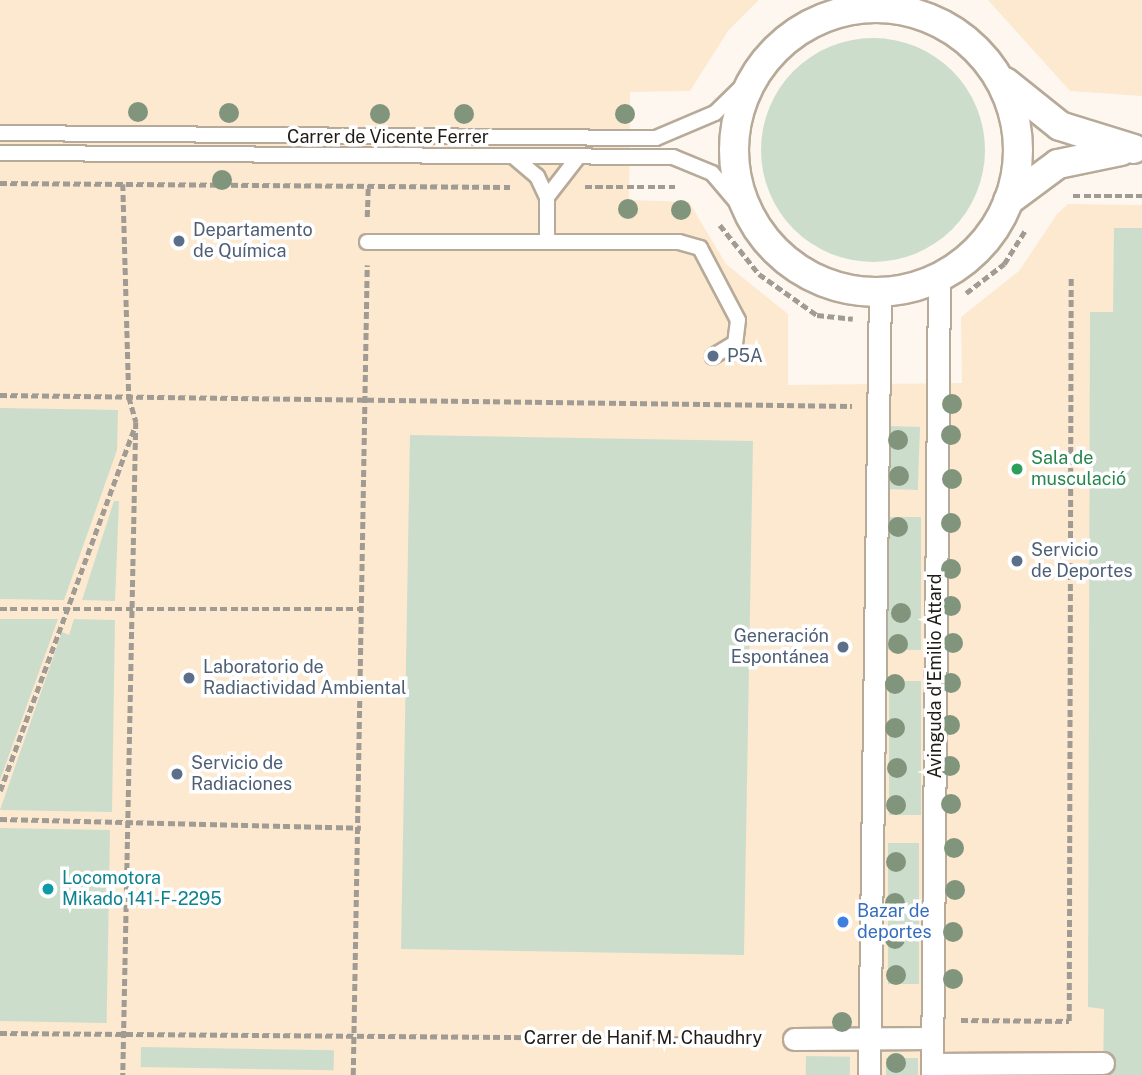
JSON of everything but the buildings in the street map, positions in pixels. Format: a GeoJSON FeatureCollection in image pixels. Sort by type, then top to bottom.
{"type":"FeatureCollection","features":[{"type":"Feature","properties":{"kind":"street"},"geometry":{"type":"LineString","coordinates":[[814,0],[785,41],[754,75],[739,110],[733,146],[750,218],[774,250],[804,274],[841,288],[880,292],[939,277],[976,249],[1009,201],[1058,164],[1138,149]]}},
{"type":"Feature","properties":{"kind":"street"},"geometry":{"type":"LineString","coordinates":[[940,0],[969,42],[996,72],[1060,127],[1138,149]]}},
{"type":"Feature","properties":{"kind":"street"},"geometry":{"type":"LineString","coordinates":[[785,41],[818,20],[857,9],[897,9],[935,20],[969,42]]}},
{"type":"Feature","properties":{"kind":"street"},"geometry":{"type":"LineString","coordinates":[[996,72],[1013,114],[1017,146],[1009,201]]}},
{"type":"Feature","properties":{"kind":"street","name":"Avinguda d'Emilio Attard"},"geometry":{"type":"LineString","coordinates":[[932,1070],[939,277]]}},
{"type":"Feature","properties":{"kind":"street"},"geometry":{"type":"LineString","coordinates":[[869,1075],[880,292]]}},
{"type":"Feature","properties":{"kind":"street"},"geometry":{"type":"LineString","coordinates":[[794,1039],[869,1038],[932,1029]]}},
{"type":"Feature","properties":{"kind":"street"},"geometry":{"type":"LineString","coordinates":[[932,1070],[1103,1063]]}},
{"type":"Feature","properties":{"kind":"lane","name":"Carrer de Vicente Ferrer"},"geometry":{"type":"LineString","coordinates":[[0,133],[656,138],[715,113],[754,75]]}},
{"type":"Feature","properties":{"kind":"lane","name":"Carrer de Vicente Ferrer"},"geometry":{"type":"LineString","coordinates":[[0,153],[578,157],[691,163],[712,173],[750,218]]}},
{"type":"Feature","properties":{"kind":"lane"},"geometry":{"type":"LineString","coordinates":[[513,157],[537,176],[547,197],[547,241]]}},
{"type":"Feature","properties":{"kind":"lane"},"geometry":{"type":"LineString","coordinates":[[547,197],[578,157]]}},
{"type":"Feature","properties":{"kind":"lane"},"geometry":{"type":"LineString","coordinates":[[367,242],[679,242],[700,248],[721,278],[738,320],[735,343],[713,356]]}},
{"type":"Feature","properties":{"kind":"path"},"geometry":{"type":"LineString","coordinates":[[121,155],[129,397],[136,422],[123,1075]]}},
{"type":"Feature","properties":{"kind":"path"},"geometry":{"type":"LineString","coordinates":[[0,183],[518,187]]}},
{"type":"Feature","properties":{"kind":"path"},"geometry":{"type":"LineString","coordinates":[[353,1075],[361,828],[368,187]]}},
{"type":"Feature","properties":{"kind":"path"},"geometry":{"type":"LineString","coordinates":[[574,187],[686,190]]}},
{"type":"Feature","properties":{"kind":"path"},"geometry":{"type":"LineString","coordinates":[[1066,197],[1142,197]]}},
{"type":"Feature","properties":{"kind":"path"},"geometry":{"type":"LineString","coordinates":[[715,216],[759,274],[817,315],[880,323]]}},
{"type":"Feature","properties":{"kind":"path"},"geometry":{"type":"LineString","coordinates":[[938,313],[1004,264],[1034,217]]}},
{"type":"Feature","properties":{"kind":"path"},"geometry":{"type":"LineString","coordinates":[[932,1029],[1069,1021],[1071,277]]}},
{"type":"Feature","properties":{"kind":"path"},"geometry":{"type":"LineString","coordinates":[[0,395],[798,406]]}},
{"type":"Feature","properties":{"kind":"path"},"geometry":{"type":"LineString","coordinates":[[0,791],[69,610],[136,422]]}},
{"type":"Feature","properties":{"kind":"path"},"geometry":{"type":"LineString","coordinates":[[0,609],[363,608]]}},
{"type":"Feature","properties":{"kind":"path"},"geometry":{"type":"LineString","coordinates":[[0,820],[361,828]]}},
{"type":"Feature","properties":{"kind":"path","name":"Carrer de Hanif M. Chaudhry"},"geometry":{"type":"LineString","coordinates":[[0,1033],[794,1039]]}},
{"type":"Feature","properties":{"kind":"shaded area"},"geometry":{"type":"Polygon","coordinates":[[[0,0],[759,0],[728,31],[690,91],[630,92],[629,200],[689,202],[726,264],[788,314],[788,385],[962,383],[961,317],[1019,271],[1057,214],[1068,204],[1142,205],[1142,1075],[0,1075],[0,0]]]}},
{"type":"Feature","properties":{"kind":"shaded area"},"geometry":{"type":"Polygon","coordinates":[[[988,0],[1142,0],[1142,96],[1070,91],[988,0]]]}},
{"type":"Feature","properties":{"kind":"green space"},"geometry":{"type":"Polygon","coordinates":[[[884,38],[906,42],[926,51],[944,63],[960,79],[981,117],[985,150],[981,183],[977,193],[960,221],[944,237],[906,258],[862,262],[840,258],[820,249],[802,237],[786,221],[765,183],[761,139],[765,117],[774,97],[786,79],[802,63],[840,42],[884,38]]]}},
{"type":"Feature","properties":{"kind":"green space"},"geometry":{"type":"Polygon","coordinates":[[[1114,228],[1142,228],[1142,1075],[1103,1075],[1104,1009],[1088,1007],[1090,312],[1113,312],[1114,228]]]}},
{"type":"Feature","properties":{"kind":"green space"},"geometry":{"type":"Polygon","coordinates":[[[0,408],[118,410],[117,450],[64,600],[0,599],[0,408]]]}},
{"type":"Feature","properties":{"kind":"green space"},"geometry":{"type":"Polygon","coordinates":[[[889,426],[920,427],[918,490],[887,489],[889,426]]]}},
{"type":"Feature","properties":{"kind":"green space"},"geometry":{"type":"Polygon","coordinates":[[[410,435],[753,441],[744,955],[401,949],[410,435]]]}},
{"type":"Feature","properties":{"kind":"green space"},"geometry":{"type":"Polygon","coordinates":[[[114,501],[119,501],[115,601],[82,600],[114,501]]]}},
{"type":"Feature","properties":{"kind":"green space"},"geometry":{"type":"Polygon","coordinates":[[[887,517],[921,517],[921,650],[887,650],[887,517]]]}},
{"type":"Feature","properties":{"kind":"green space"},"geometry":{"type":"Polygon","coordinates":[[[0,619],[58,619],[0,780],[0,619]]]}},
{"type":"Feature","properties":{"kind":"green space"},"geometry":{"type":"Polygon","coordinates":[[[74,619],[115,620],[112,812],[0,810],[62,632],[69,635],[74,619]]]}},
{"type":"Feature","properties":{"kind":"green space"},"geometry":{"type":"Polygon","coordinates":[[[889,681],[921,681],[921,815],[889,815],[889,681]]]}},
{"type":"Feature","properties":{"kind":"green space"},"geometry":{"type":"Polygon","coordinates":[[[0,828],[110,830],[107,1023],[0,1021],[0,828]]]}},
{"type":"Feature","properties":{"kind":"green space"},"geometry":{"type":"Polygon","coordinates":[[[888,843],[919,843],[919,984],[888,984],[888,843]]]}},
{"type":"Feature","properties":{"kind":"green space"},"geometry":{"type":"Polygon","coordinates":[[[141,1047],[334,1050],[334,1070],[141,1067],[141,1047]]]}},
{"type":"Feature","properties":{"kind":"green space"},"geometry":{"type":"Polygon","coordinates":[[[806,1056],[850,1057],[850,1075],[806,1075],[806,1056]]]}},
{"type":"Feature","properties":{"kind":"green space"},"geometry":{"type":"Polygon","coordinates":[[[886,1058],[918,1058],[918,1075],[886,1075],[886,1058]]]}},
{"type":"Feature","properties":{"kind":"place","name":"Departamento de Química"},"geometry":{"type":"Point","coordinates":[179,241]}},
{"type":"Feature","properties":{"kind":"place","name":"P5A"},"geometry":{"type":"Point","coordinates":[713,356]}},
{"type":"Feature","properties":{"kind":"place","name":"Sala de musculació"},"geometry":{"type":"Point","coordinates":[1017,469]}},
{"type":"Feature","properties":{"kind":"place","name":"Servicio de Deportes"},"geometry":{"type":"Point","coordinates":[1017,561]}},
{"type":"Feature","properties":{"kind":"place","name":"Generación Espontánea"},"geometry":{"type":"Point","coordinates":[843,647]}},
{"type":"Feature","properties":{"kind":"place","name":"Laboratorio de Radiactividad Ambiental"},"geometry":{"type":"Point","coordinates":[189,678]}},
{"type":"Feature","properties":{"kind":"place","name":"Servicio de Radiaciones"},"geometry":{"type":"Point","coordinates":[177,774]}},
{"type":"Feature","properties":{"kind":"place","name":"Locomotora Mikado 141-F-2295"},"geometry":{"type":"Point","coordinates":[48,889]}},
{"type":"Feature","properties":{"kind":"place","name":"Bazar de deportes"},"geometry":{"type":"Point","coordinates":[843,922]}}]}
